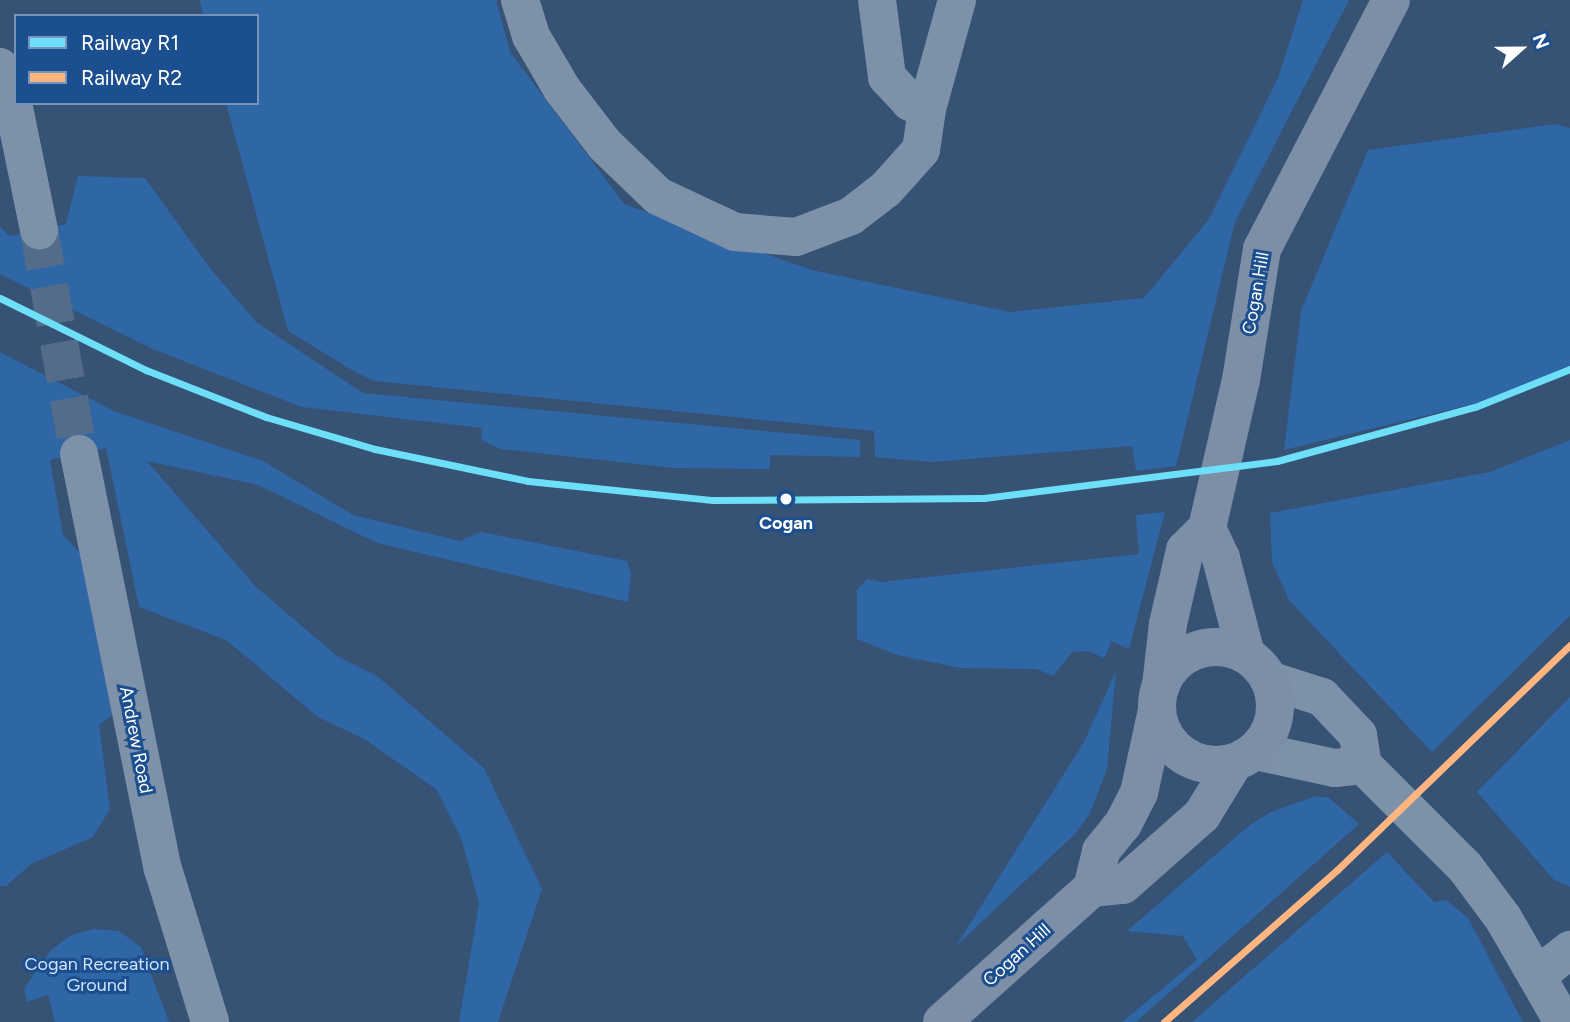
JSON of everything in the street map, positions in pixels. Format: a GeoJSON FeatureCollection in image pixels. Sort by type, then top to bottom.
{"type":"FeatureCollection","features":[{"type":"Feature","properties":{"kind":"main road","name":"Cogan Hill"},"geometry":{"type":"LineString","coordinates":[[942,1022],[1092,888],[1101,852],[1123,824],[1139,793],[1159,698],[1168,624],[1185,550],[1207,528],[1241,380],[1262,249],[1391,0]]}},
{"type":"Feature","properties":{"kind":"main road"},"geometry":{"type":"LineString","coordinates":[[1092,888],[1123,885],[1202,815],[1274,718],[1221,558],[1207,528]]}},
{"type":"Feature","properties":{"kind":"main road","name":"Cogan Hill"},"geometry":{"type":"LineString","coordinates":[[1159,698],[1181,659],[1196,651],[1230,649],[1258,668]]}},
{"type":"Feature","properties":{"kind":"main road"},"geometry":{"type":"LineString","coordinates":[[1159,698],[1161,727],[1183,755],[1208,764],[1245,757]]}},
{"type":"Feature","properties":{"kind":"street"},"geometry":{"type":"LineString","coordinates":[[520,0],[531,36],[562,89],[604,144],[658,197],[735,232],[796,237],[851,216],[886,189],[921,150],[927,109],[957,0]]}},
{"type":"Feature","properties":{"kind":"street"},"geometry":{"type":"LineString","coordinates":[[877,0],[887,77],[910,102],[927,109]]}},
{"type":"Feature","properties":{"kind":"street"},"geometry":{"type":"LineString","coordinates":[[0,67],[23,147],[39,230]]}},
{"type":"Feature","properties":{"kind":"street","name":"Andrew Road"},"geometry":{"type":"LineString","coordinates":[[79,454],[163,869],[209,1022]]}},
{"type":"Feature","properties":{"kind":"street"},"geometry":{"type":"LineString","coordinates":[[1258,668],[1322,697],[1358,735],[1363,765],[1465,867],[1538,975],[1563,1022]]}},
{"type":"Feature","properties":{"kind":"street"},"geometry":{"type":"LineString","coordinates":[[1245,757],[1335,768],[1363,765]]}},
{"type":"Feature","properties":{"kind":"street"},"geometry":{"type":"LineString","coordinates":[[1538,975],[1570,950]]}},
{"type":"Feature","properties":{"kind":"green space"},"geometry":{"type":"Polygon","coordinates":[[[200,0],[496,0],[510,52],[624,204],[812,270],[1010,312],[1144,298],[1209,219],[1278,78],[1303,0],[1349,0],[1235,222],[1176,466],[1136,471],[1132,446],[932,462],[875,457],[874,431],[375,381],[357,373],[288,331],[227,105],[259,105],[259,14],[203,14],[200,0]]]}},
{"type":"Feature","properties":{"kind":"green space"},"geometry":{"type":"Polygon","coordinates":[[[1555,124],[1570,128],[1570,373],[1477,403],[1284,450],[1301,311],[1368,150],[1555,124]]]}},
{"type":"Feature","properties":{"kind":"green space"},"geometry":{"type":"Polygon","coordinates":[[[78,176],[145,178],[209,267],[256,322],[363,393],[860,440],[860,457],[770,455],[770,469],[674,468],[500,449],[481,440],[482,428],[302,407],[155,350],[0,274],[0,227],[10,236],[66,224],[78,176]]]}},
{"type":"Feature","properties":{"kind":"green space"},"geometry":{"type":"Polygon","coordinates":[[[0,352],[114,411],[263,461],[353,515],[460,541],[481,532],[627,561],[631,575],[628,602],[377,543],[258,485],[147,461],[256,587],[337,656],[377,676],[484,768],[542,889],[498,1022],[459,1022],[479,903],[461,838],[436,789],[364,739],[318,717],[226,640],[139,607],[106,448],[50,460],[63,535],[84,557],[114,699],[112,715],[99,725],[110,809],[93,837],[31,864],[6,886],[0,886],[0,352]]]}},
{"type":"Feature","properties":{"kind":"green space"},"geometry":{"type":"Polygon","coordinates":[[[1570,440],[1570,616],[1432,752],[1289,600],[1272,562],[1270,513],[1490,472],[1570,440]]]}},
{"type":"Feature","properties":{"kind":"green space"},"geometry":{"type":"Polygon","coordinates":[[[1165,512],[1129,649],[1112,641],[1104,658],[1088,651],[1072,652],[1053,676],[1036,669],[961,668],[897,655],[857,639],[857,590],[867,579],[881,582],[1139,554],[1136,515],[1165,512]]]}},
{"type":"Feature","properties":{"kind":"green space"},"geometry":{"type":"Polygon","coordinates":[[[1116,671],[1107,769],[1090,813],[1075,834],[956,946],[1084,742],[1116,671]]]}},
{"type":"Feature","properties":{"kind":"green space"},"geometry":{"type":"Polygon","coordinates":[[[1570,697],[1570,887],[1554,880],[1477,792],[1570,697]]]}},
{"type":"Feature","properties":{"kind":"green space"},"geometry":{"type":"Polygon","coordinates":[[[1316,796],[1329,798],[1359,824],[1136,1022],[1122,1022],[1197,960],[1183,936],[1127,931],[1250,825],[1271,812],[1316,796]]]}},
{"type":"Feature","properties":{"kind":"green space"},"geometry":{"type":"Polygon","coordinates":[[[1387,852],[1434,902],[1446,900],[1468,918],[1523,1022],[1192,1022],[1387,852]]]}},
{"type":"Feature","properties":{"kind":"green space","name":"Cogan Recreation Ground"},"geometry":{"type":"Polygon","coordinates":[[[93,929],[119,931],[141,947],[169,1022],[55,1022],[48,995],[27,1002],[24,989],[50,951],[71,935],[93,929]]]}},
{"type":"Feature","properties":{"kind":"tunnel"},"geometry":{"type":"LineString","coordinates":[[39,230],[79,454]]}},
{"type":"Feature","properties":{"kind":"rail line","name":"R1"},"geometry":{"type":"LineString","coordinates":[[0,298],[146,370],[266,417],[375,449],[528,481],[713,500],[984,498],[1277,461],[1475,407],[1570,369]]}},
{"type":"Feature","properties":{"kind":"rail line","name":"R2"},"geometry":{"type":"LineString","coordinates":[[1164,1022],[1337,870],[1570,645]]}},
{"type":"Feature","properties":{"kind":"place","name":"Cogan"},"geometry":{"type":"Point","coordinates":[786,499]}}]}
